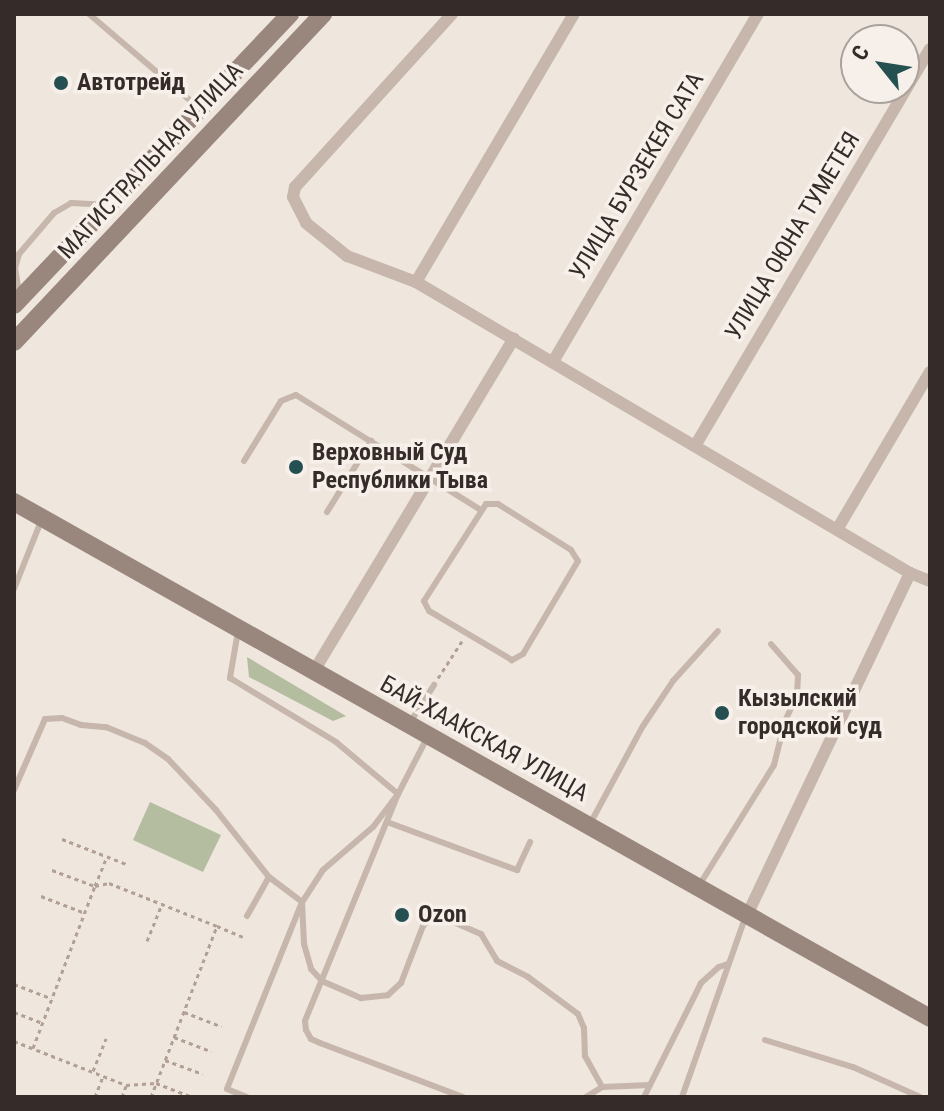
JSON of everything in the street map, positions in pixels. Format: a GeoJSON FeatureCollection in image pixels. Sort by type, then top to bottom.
{"type":"FeatureCollection","features":[{"type":"Feature","properties":{"kind":"main road","name":"МАГИСТРАЛЬНАЯ УЛИЦА"},"geometry":{"type":"LineString","coordinates":[[17,302],[290,14]]}},
{"type":"Feature","properties":{"kind":"main road","name":"МАГИСТРАЛЬНАЯ УЛИЦА"},"geometry":{"type":"LineString","coordinates":[[14,342],[323,14]]}},
{"type":"Feature","properties":{"kind":"main road","name":"БАЙ-ХААКСКАЯ УЛИЦА"},"geometry":{"type":"LineString","coordinates":[[14,502],[930,1018]]}},
{"type":"Feature","properties":{"kind":"street"},"geometry":{"type":"LineString","coordinates":[[452,14],[295,187],[293,197],[306,223],[347,256],[416,282],[554,360],[910,573],[930,581]]}},
{"type":"Feature","properties":{"kind":"street"},"geometry":{"type":"LineString","coordinates":[[416,282],[574,14]]}},
{"type":"Feature","properties":{"kind":"street","name":"УЛИЦА БУРЗЕКЕЯ САТА"},"geometry":{"type":"LineString","coordinates":[[554,360],[758,14]]}},
{"type":"Feature","properties":{"kind":"street","name":"УЛИЦА ОЮНА ТУМЕТЕЯ"},"geometry":{"type":"LineString","coordinates":[[695,446],[930,49]]}},
{"type":"Feature","properties":{"kind":"street"},"geometry":{"type":"LineString","coordinates":[[314,671],[514,338]]}},
{"type":"Feature","properties":{"kind":"street"},"geometry":{"type":"LineString","coordinates":[[838,528],[930,372]]}},
{"type":"Feature","properties":{"kind":"street"},"geometry":{"type":"LineString","coordinates":[[747,915],[910,573]]}},
{"type":"Feature","properties":{"kind":"lane"},"geometry":{"type":"LineString","coordinates":[[89,14],[201,109]]}},
{"type":"Feature","properties":{"kind":"lane"},"geometry":{"type":"LineString","coordinates":[[17,302],[15,268],[19,254],[54,213],[71,203],[109,205]]}},
{"type":"Feature","properties":{"kind":"lane"},"geometry":{"type":"LineString","coordinates":[[244,461],[281,401],[292,394],[300,396],[479,509]]}},
{"type":"Feature","properties":{"kind":"lane"},"geometry":{"type":"LineString","coordinates":[[327,512],[371,441]]}},
{"type":"Feature","properties":{"kind":"lane"},"geometry":{"type":"LineString","coordinates":[[486,504],[498,504],[571,550],[578,565],[516,659],[505,658],[429,611],[424,598],[479,509],[486,504]]}},
{"type":"Feature","properties":{"kind":"lane"},"geometry":{"type":"LineString","coordinates":[[14,589],[42,518]]}},
{"type":"Feature","properties":{"kind":"lane"},"geometry":{"type":"LineString","coordinates":[[239,628],[230,678],[336,742],[398,794]]}},
{"type":"Feature","properties":{"kind":"lane"},"geometry":{"type":"LineString","coordinates":[[589,825],[643,726],[673,681],[718,631]]}},
{"type":"Feature","properties":{"kind":"lane"},"geometry":{"type":"LineString","coordinates":[[698,887],[774,765],[785,721],[797,695],[798,675],[771,644]]}},
{"type":"Feature","properties":{"kind":"lane"},"geometry":{"type":"LineString","coordinates":[[409,724],[434,685]]}},
{"type":"Feature","properties":{"kind":"lane"},"geometry":{"type":"LineString","coordinates":[[14,790],[45,719],[62,718],[81,725],[106,727],[145,743],[168,759],[216,810],[269,877],[302,902]]}},
{"type":"Feature","properties":{"kind":"lane"},"geometry":{"type":"LineString","coordinates":[[429,735],[398,794],[305,1021],[311,1039],[463,1097]]}},
{"type":"Feature","properties":{"kind":"lane"},"geometry":{"type":"LineString","coordinates":[[245,1097],[227,1089],[302,902],[323,870],[373,827],[398,794]]}},
{"type":"Feature","properties":{"kind":"lane"},"geometry":{"type":"LineString","coordinates":[[387,822],[517,870],[530,842]]}},
{"type":"Feature","properties":{"kind":"lane"},"geometry":{"type":"LineString","coordinates":[[247,916],[269,877]]}},
{"type":"Feature","properties":{"kind":"lane"},"geometry":{"type":"LineString","coordinates":[[302,902],[304,944],[311,969],[322,981],[361,998],[388,995],[401,983],[423,926],[429,920],[442,917],[481,934],[497,961],[528,977],[578,1014],[584,1028],[585,1056],[602,1087]]}},
{"type":"Feature","properties":{"kind":"lane"},"geometry":{"type":"LineString","coordinates":[[682,1097],[747,915]]}},
{"type":"Feature","properties":{"kind":"lane"},"geometry":{"type":"LineString","coordinates":[[644,1097],[701,983],[719,967],[728,964]]}},
{"type":"Feature","properties":{"kind":"lane"},"geometry":{"type":"LineString","coordinates":[[765,1040],[853,1067],[920,1097]]}},
{"type":"Feature","properties":{"kind":"lane"},"geometry":{"type":"LineString","coordinates":[[586,1097],[602,1087],[650,1085]]}},
{"type":"Feature","properties":{"kind":"path"},"geometry":{"type":"LineString","coordinates":[[434,685],[466,634]]}},
{"type":"Feature","properties":{"kind":"path"},"geometry":{"type":"LineString","coordinates":[[62,839],[129,865]]}},
{"type":"Feature","properties":{"kind":"path"},"geometry":{"type":"LineString","coordinates":[[33,1048],[107,857]]}},
{"type":"Feature","properties":{"kind":"path"},"geometry":{"type":"LineString","coordinates":[[52,870],[95,886],[109,883],[243,937]]}},
{"type":"Feature","properties":{"kind":"path"},"geometry":{"type":"LineString","coordinates":[[41,896],[85,913]]}},
{"type":"Feature","properties":{"kind":"path"},"geometry":{"type":"LineString","coordinates":[[147,941],[162,904]]}},
{"type":"Feature","properties":{"kind":"path"},"geometry":{"type":"LineString","coordinates":[[151,1097],[217,926]]}},
{"type":"Feature","properties":{"kind":"path"},"geometry":{"type":"LineString","coordinates":[[14,984],[52,999]]}},
{"type":"Feature","properties":{"kind":"path"},"geometry":{"type":"LineString","coordinates":[[14,1012],[42,1023]]}},
{"type":"Feature","properties":{"kind":"path"},"geometry":{"type":"LineString","coordinates":[[184,1012],[221,1026]]}},
{"type":"Feature","properties":{"kind":"path"},"geometry":{"type":"LineString","coordinates":[[174,1037],[211,1051]]}},
{"type":"Feature","properties":{"kind":"path"},"geometry":{"type":"LineString","coordinates":[[93,1071],[106,1038]]}},
{"type":"Feature","properties":{"kind":"path"},"geometry":{"type":"LineString","coordinates":[[14,1041],[126,1085],[156,1083],[192,1097]]}},
{"type":"Feature","properties":{"kind":"path"},"geometry":{"type":"LineString","coordinates":[[165,1060],[203,1074]]}},
{"type":"Feature","properties":{"kind":"path"},"geometry":{"type":"LineString","coordinates":[[95,1097],[103,1076]]}},
{"type":"Feature","properties":{"kind":"path"},"geometry":{"type":"LineString","coordinates":[[122,1097],[126,1085]]}},
{"type":"Feature","properties":{"kind":"green space"},"geometry":{"type":"Polygon","coordinates":[[[247,657],[346,716],[333,721],[249,677],[247,657]]]}},
{"type":"Feature","properties":{"kind":"green space"},"geometry":{"type":"Polygon","coordinates":[[[150,802],[221,835],[203,872],[133,840],[150,802]]]}},
{"type":"Feature","properties":{"kind":"place","name":"Автотрейд"},"geometry":{"type":"Point","coordinates":[61,83]}},
{"type":"Feature","properties":{"kind":"place","name":"Верховный Суд Республики Тыва"},"geometry":{"type":"Point","coordinates":[296,467]}},
{"type":"Feature","properties":{"kind":"place","name":"Кызылский городской суд"},"geometry":{"type":"Point","coordinates":[722,713]}},
{"type":"Feature","properties":{"kind":"place","name":"Ozon"},"geometry":{"type":"Point","coordinates":[402,915]}}]}
